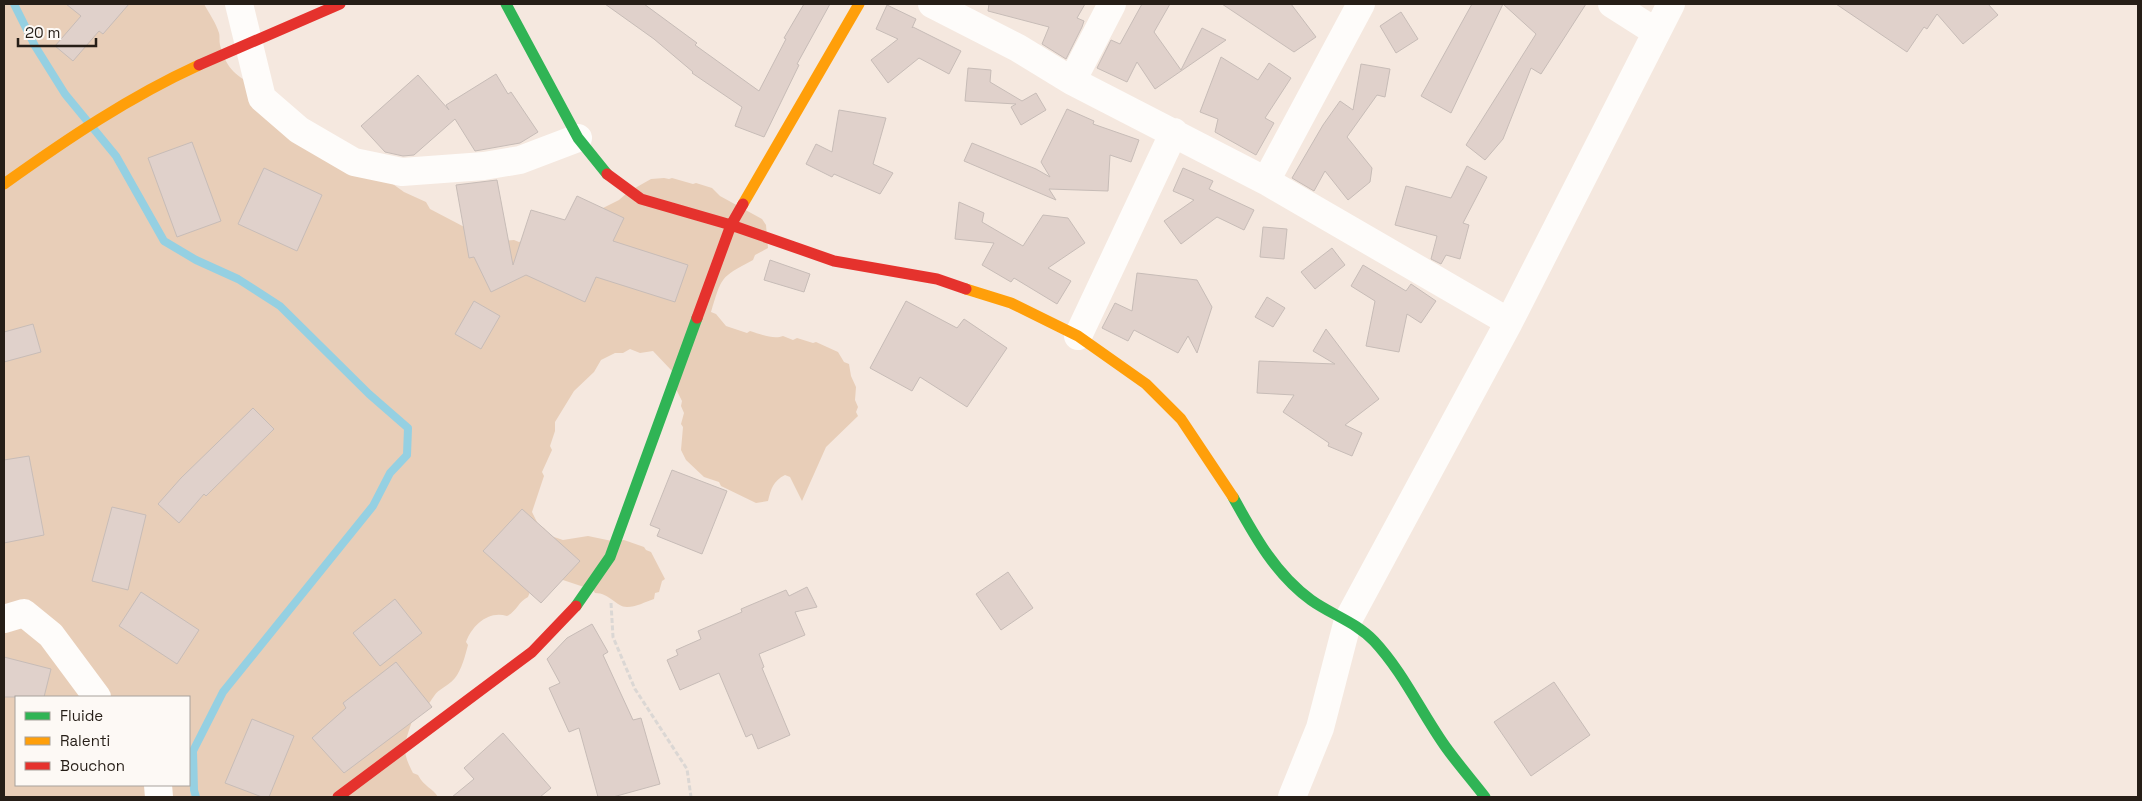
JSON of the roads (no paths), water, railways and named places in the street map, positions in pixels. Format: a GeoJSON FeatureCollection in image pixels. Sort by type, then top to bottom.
{"type":"FeatureCollection","features":[{"type":"Feature","properties":{"kind":"street"},"geometry":{"type":"LineString","coordinates":[[239,4],[262,98],[299,130],[354,162],[402,172],[484,166],[520,160],[578,138]]}},
{"type":"Feature","properties":{"kind":"street"},"geometry":{"type":"LineString","coordinates":[[4,184],[76,132],[183,72],[307,21],[340,4]]}},
{"type":"Feature","properties":{"kind":"street"},"geometry":{"type":"LineString","coordinates":[[506,4],[578,138],[605,172],[641,198],[731,225],[834,261],[937,279],[1011,303],[1078,336],[1146,384],[1180,419],[1226,486],[1261,547],[1284,576],[1311,600],[1348,620],[1374,641],[1402,679],[1445,746],[1485,797]]}},
{"type":"Feature","properties":{"kind":"street"},"geometry":{"type":"LineString","coordinates":[[338,797],[532,652],[578,604],[610,558],[731,225],[859,4]]}},
{"type":"Feature","properties":{"kind":"street"},"geometry":{"type":"LineString","coordinates":[[932,4],[1018,48],[1072,81],[1266,181],[1509,322]]}},
{"type":"Feature","properties":{"kind":"street"},"geometry":{"type":"LineString","coordinates":[[1072,81],[1112,4]]}},
{"type":"Feature","properties":{"kind":"street"},"geometry":{"type":"LineString","coordinates":[[1266,181],[1361,4]]}},
{"type":"Feature","properties":{"kind":"street"},"geometry":{"type":"LineString","coordinates":[[1612,4],[1656,32]]}},
{"type":"Feature","properties":{"kind":"street"},"geometry":{"type":"LineString","coordinates":[[1292,797],[1320,728],[1348,620],[1509,322],[1671,4]]}},
{"type":"Feature","properties":{"kind":"street"},"geometry":{"type":"LineString","coordinates":[[1078,336],[1174,132]]}},
{"type":"Feature","properties":{"kind":"street"},"geometry":{"type":"LineString","coordinates":[[4,618],[24,612],[51,635],[96,696]]}},
{"type":"Feature","properties":{"kind":"waterway"},"geometry":{"type":"LineString","coordinates":[[14,4],[35,46],[65,94],[116,156],[164,241],[196,260],[238,279],[280,306],[369,394],[408,428],[407,455],[390,473],[373,506],[223,692],[193,751],[194,790],[196,797]]}}]}
